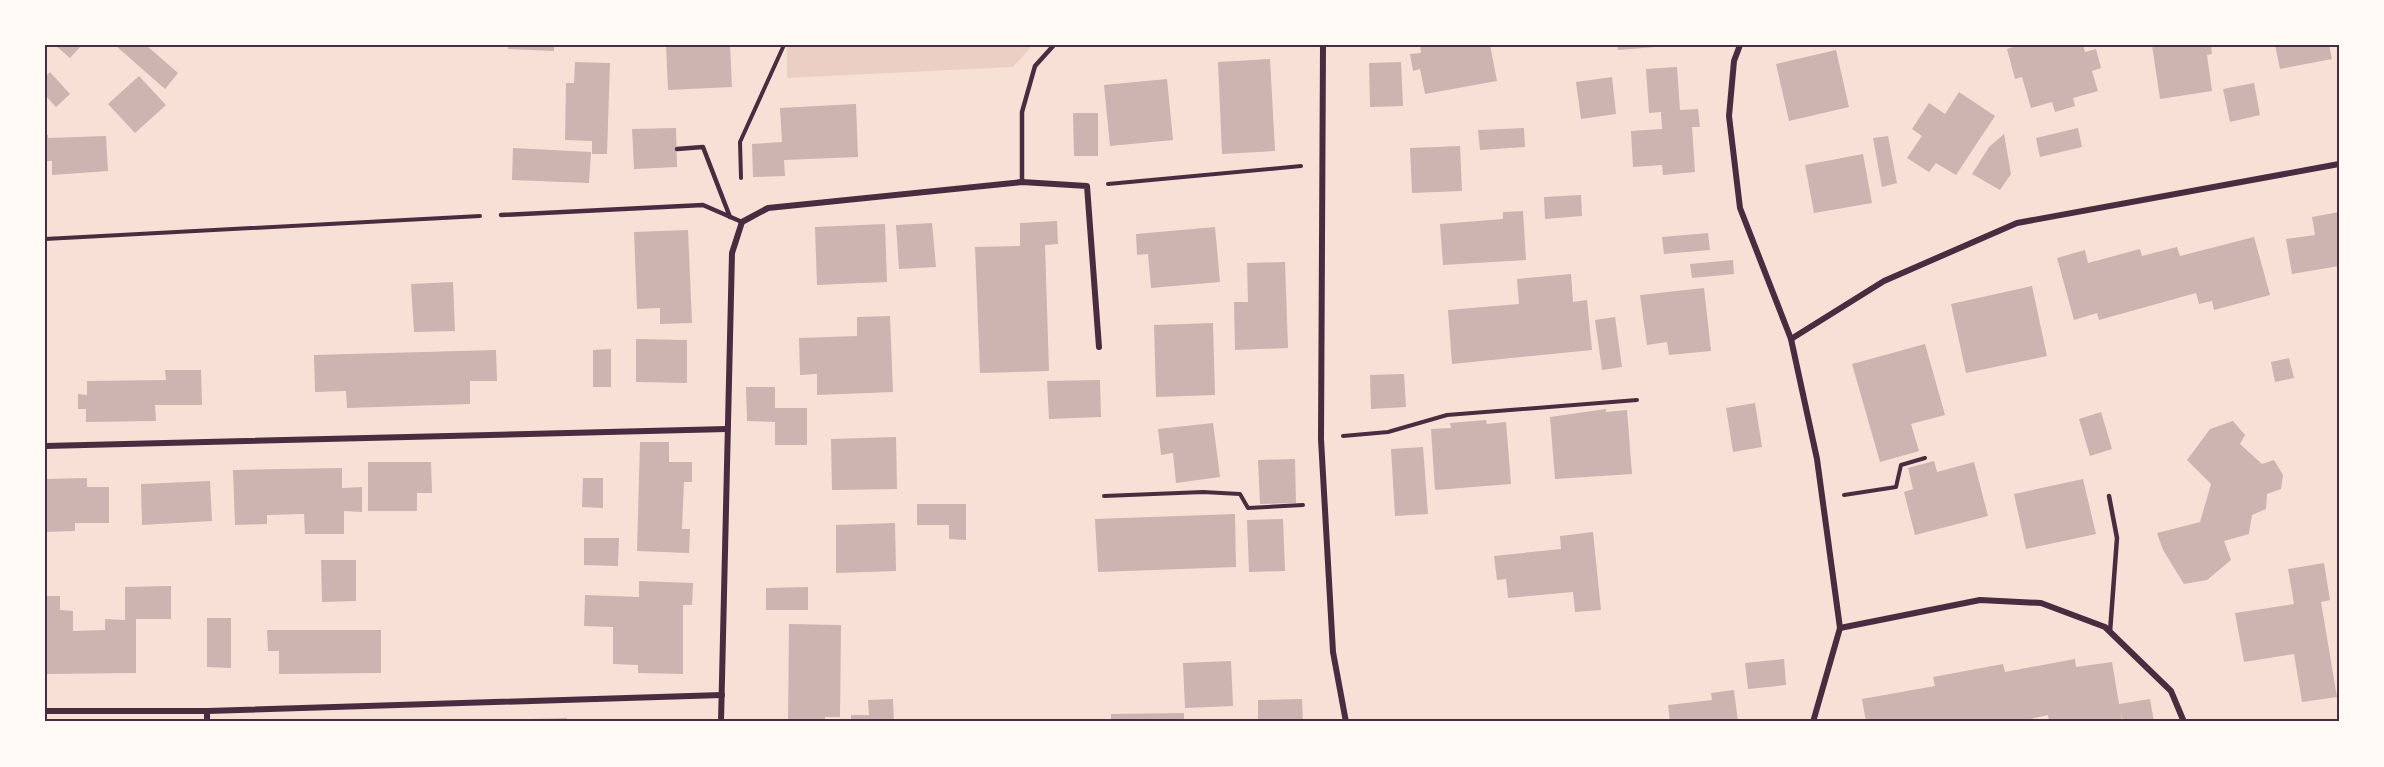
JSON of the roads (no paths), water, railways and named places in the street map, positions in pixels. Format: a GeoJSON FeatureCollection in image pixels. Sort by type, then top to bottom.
{"type":"FeatureCollection","features":[{"type":"Feature","properties":{"kind":"street"},"geometry":{"type":"LineString","coordinates":[[1323,45],[1321,439],[1333,652],[1346,722]]}},
{"type":"Feature","properties":{"kind":"street"},"geometry":{"type":"LineString","coordinates":[[1740,45],[1734,61],[1729,116],[1740,208],[1791,339],[1817,459],[1840,628],[1813,722]]}},
{"type":"Feature","properties":{"kind":"street"},"geometry":{"type":"LineString","coordinates":[[1791,339],[1884,281],[2017,223],[2339,164]]}},
{"type":"Feature","properties":{"kind":"street"},"geometry":{"type":"LineString","coordinates":[[721,722],[732,253],[742,222],[768,208],[1022,182],[1087,186],[1100,347]]}},
{"type":"Feature","properties":{"kind":"street"},"geometry":{"type":"LineString","coordinates":[[45,446],[727,429]]}},
{"type":"Feature","properties":{"kind":"street"},"geometry":{"type":"LineString","coordinates":[[1840,628],[1980,600],[2041,603],[2104,627],[2171,691],[2184,722]]}},
{"type":"Feature","properties":{"kind":"street"},"geometry":{"type":"LineString","coordinates":[[45,711],[207,711],[722,695]]}},
{"type":"Feature","properties":{"kind":"street"},"geometry":{"type":"LineString","coordinates":[[207,711],[207,722]]}},
{"type":"Feature","properties":{"kind":"lane"},"geometry":{"type":"LineString","coordinates":[[1022,182],[1022,112],[1035,66],[1054,45]]}},
{"type":"Feature","properties":{"kind":"lane"},"geometry":{"type":"LineString","coordinates":[[677,149],[703,147],[730,217]]}},
{"type":"Feature","properties":{"kind":"lane"},"geometry":{"type":"LineString","coordinates":[[501,215],[703,205],[742,222]]}},
{"type":"Feature","properties":{"kind":"lane"},"geometry":{"type":"LineString","coordinates":[[2109,496],[2117,538],[2110,632]]}}]}
